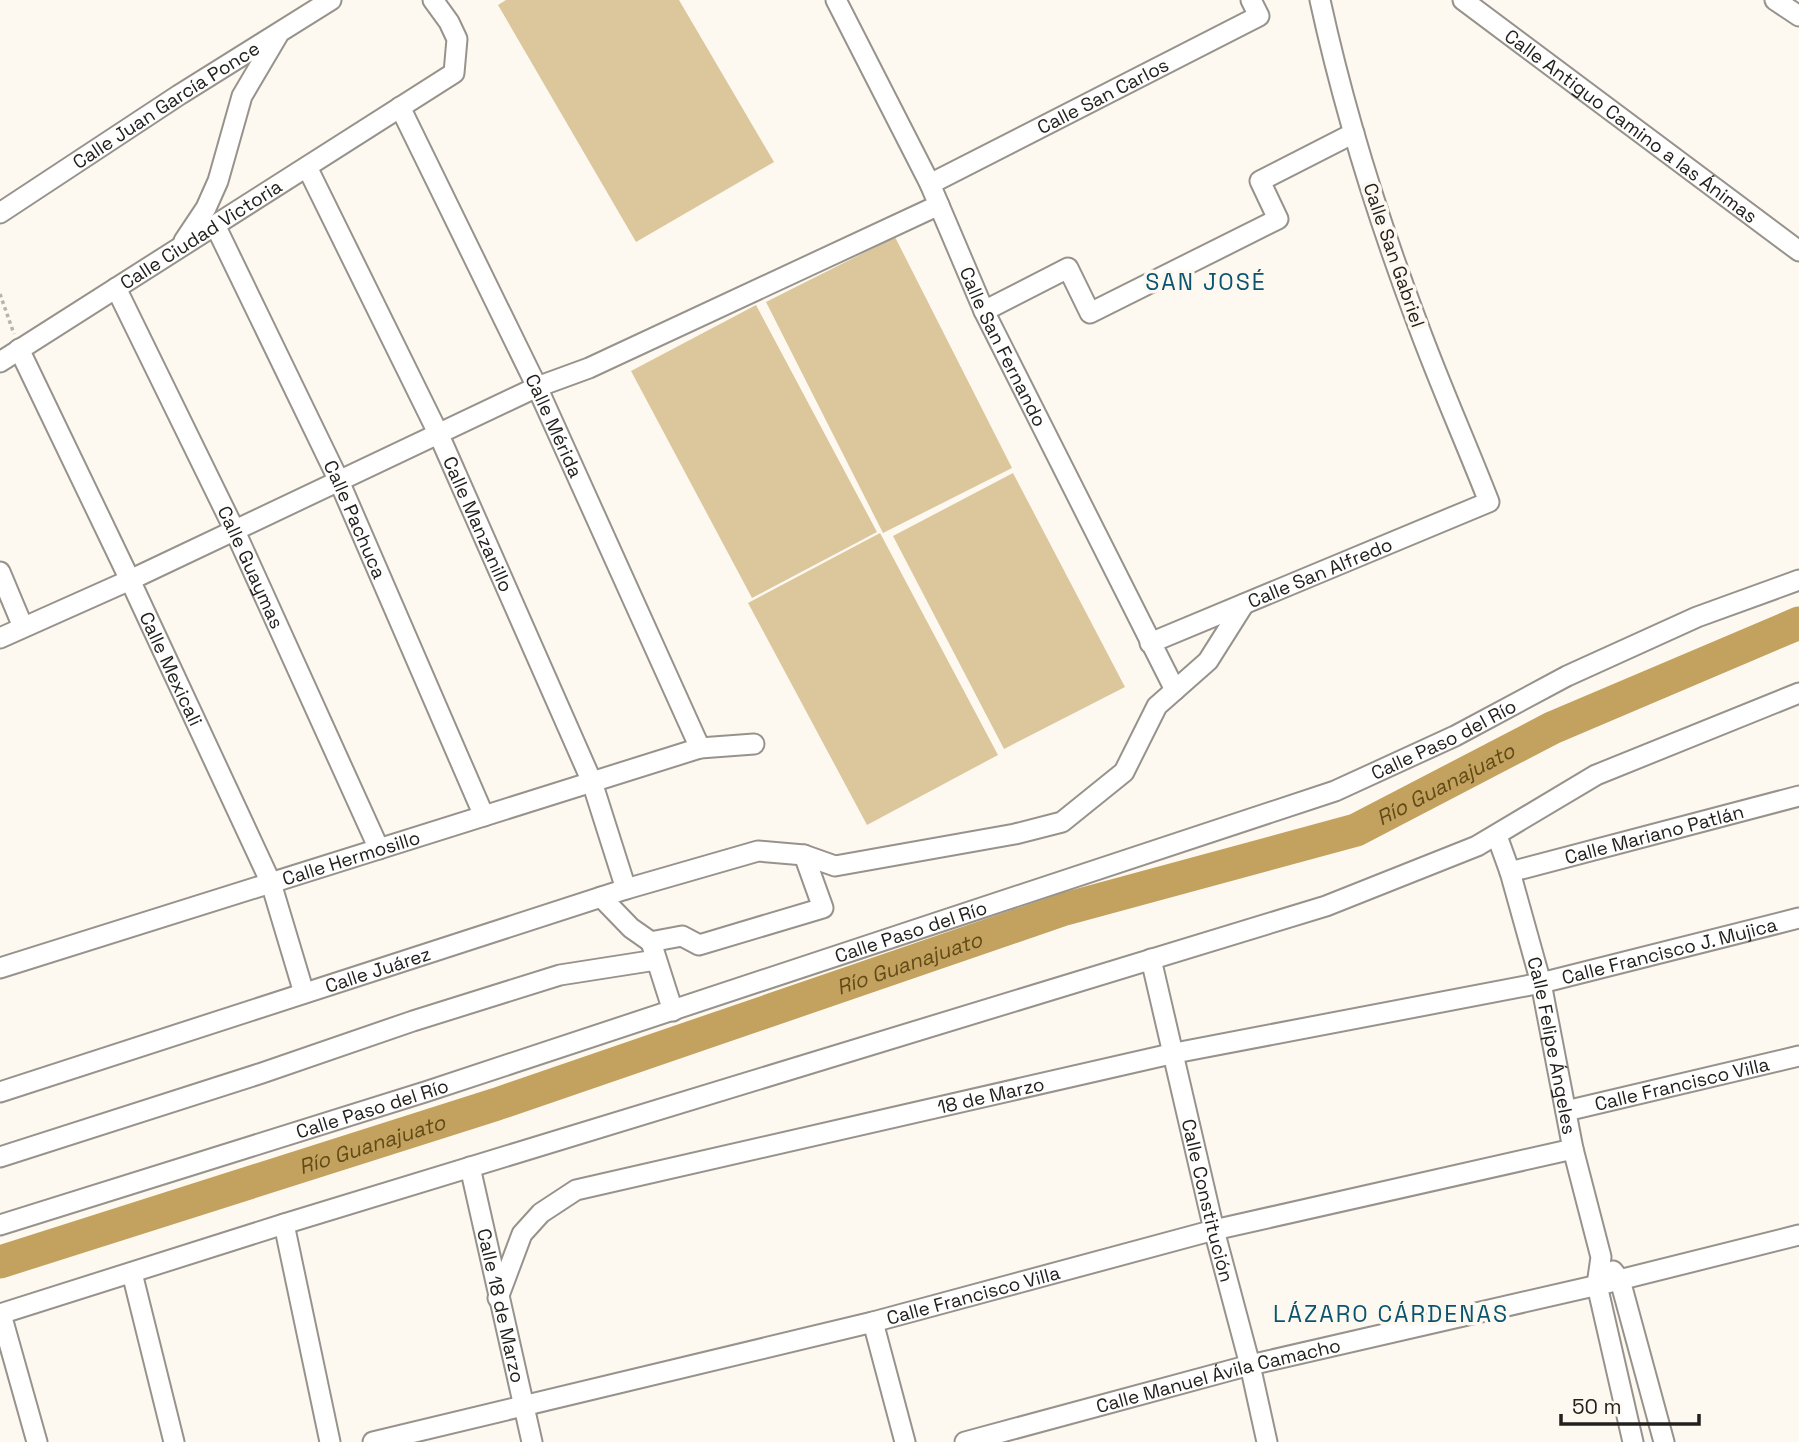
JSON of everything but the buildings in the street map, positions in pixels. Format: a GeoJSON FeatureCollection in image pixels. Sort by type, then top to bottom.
{"type":"FeatureCollection","features":[{"type":"Feature","properties":{"kind":"street","name":"Calle Juan García Ponce"},"geometry":{"type":"LineString","coordinates":[[0,213],[331,0]]}},
{"type":"Feature","properties":{"kind":"street","name":"Calle Ciudad Victoria"},"geometry":{"type":"LineString","coordinates":[[0,362],[454,73],[457,39],[433,0]]}},
{"type":"Feature","properties":{"kind":"street","name":"Calle San Fernando"},"geometry":{"type":"LineString","coordinates":[[836,0],[930,184],[984,311],[1175,690]]}},
{"type":"Feature","properties":{"kind":"street","name":"Calle San Carlos"},"geometry":{"type":"LineString","coordinates":[[930,184],[1259,16],[1251,0]]}},
{"type":"Feature","properties":{"kind":"street","name":"Calle San Gabriel"},"geometry":{"type":"LineString","coordinates":[[1320,0],[1336,72],[1377,209],[1418,326],[1489,502]]}},
{"type":"Feature","properties":{"kind":"street","name":"Calle Antiguo Camino a las Ánimas"},"geometry":{"type":"LineString","coordinates":[[1463,0],[1799,251]]}},
{"type":"Feature","properties":{"kind":"street"},"geometry":{"type":"LineString","coordinates":[[1775,0],[1799,16]]}},
{"type":"Feature","properties":{"kind":"street"},"geometry":{"type":"LineString","coordinates":[[178,251],[206,208],[218,181],[242,96],[280,32]]}},
{"type":"Feature","properties":{"kind":"street","name":"Calle Mérida"},"geometry":{"type":"LineString","coordinates":[[400,107],[537,387],[700,748]]}},
{"type":"Feature","properties":{"kind":"street"},"geometry":{"type":"LineString","coordinates":[[984,311],[1068,268],[1090,313],[1278,219],[1260,181],[1354,134]]}},
{"type":"Feature","properties":{"kind":"street","name":"Calle Manzanillo"},"geometry":{"type":"LineString","coordinates":[[307,167],[439,435],[592,782],[626,889]]}},
{"type":"Feature","properties":{"kind":"street"},"geometry":{"type":"LineString","coordinates":[[0,638],[537,387],[589,368],[939,205]]}},
{"type":"Feature","properties":{"kind":"street","name":"Calle Pachuca"},"geometry":{"type":"LineString","coordinates":[[215,225],[339,481],[484,816]]}},
{"type":"Feature","properties":{"kind":"street","name":"Calle Guaymas"},"geometry":{"type":"LineString","coordinates":[[116,288],[234,529],[379,849]]}},
{"type":"Feature","properties":{"kind":"street","name":"Calle Mexicali"},"geometry":{"type":"LineString","coordinates":[[19,349],[130,579],[271,883],[304,993]]}},
{"type":"Feature","properties":{"kind":"street","name":"Calle San Alfredo"},"geometry":{"type":"LineString","coordinates":[[1150,643],[1489,502]]}},
{"type":"Feature","properties":{"kind":"street"},"geometry":{"type":"LineString","coordinates":[[0,572],[23,627]]}},
{"type":"Feature","properties":{"kind":"street","name":"Calle Paso del Río"},"geometry":{"type":"LineString","coordinates":[[0,1225],[428,1091],[1335,791],[1455,736],[1579,670],[1697,617],[1799,580]]}},
{"type":"Feature","properties":{"kind":"street"},"geometry":{"type":"LineString","coordinates":[[804,855],[835,866],[1015,834],[1062,822],[1124,772],[1157,706],[1208,661],[1244,604]]}},
{"type":"Feature","properties":{"kind":"street"},"geometry":{"type":"LineString","coordinates":[[37,1442],[1,1314],[284,1224],[1326,906],[1477,846],[1596,775],[1799,692]]}},
{"type":"Feature","properties":{"kind":"street","name":"Calle Hermosillo"},"geometry":{"type":"LineString","coordinates":[[0,968],[700,748],[754,744]]}},
{"type":"Feature","properties":{"kind":"street","name":"Calle Mariano Patlán"},"geometry":{"type":"LineString","coordinates":[[1510,872],[1799,796]]}},
{"type":"Feature","properties":{"kind":"street","name":"Calle Felipe Ángeles"},"geometry":{"type":"LineString","coordinates":[[1497,836],[1510,872],[1541,984],[1573,1149],[1601,1257],[1597,1285],[1633,1442]]}},
{"type":"Feature","properties":{"kind":"street","name":"Calle Juárez"},"geometry":{"type":"LineString","coordinates":[[0,1092],[626,889],[758,851],[804,855]]}},
{"type":"Feature","properties":{"kind":"street"},"geometry":{"type":"LineString","coordinates":[[0,1157],[262,1073],[413,1021],[560,975],[653,951],[682,936],[699,945],[823,908],[804,855]]}},
{"type":"Feature","properties":{"kind":"street"},"geometry":{"type":"LineString","coordinates":[[601,897],[653,951],[673,1011]]}},
{"type":"Feature","properties":{"kind":"street","name":"Calle Francisco J. Mujica"},"geometry":{"type":"LineString","coordinates":[[1541,984],[1799,918]]}},
{"type":"Feature","properties":{"kind":"street","name":"Calle Constitución"},"geometry":{"type":"LineString","coordinates":[[1151,960],[1267,1442]]}},
{"type":"Feature","properties":{"kind":"street","name":"18 de Marzo"},"geometry":{"type":"LineString","coordinates":[[498,1298],[522,1234],[541,1213],[576,1190],[1175,1053],[1541,984]]}},
{"type":"Feature","properties":{"kind":"street","name":"Calle Francisco Villa"},"geometry":{"type":"LineString","coordinates":[[1566,1111],[1799,1056]]}},
{"type":"Feature","properties":{"kind":"street","name":"Calle Francisco Villa"},"geometry":{"type":"LineString","coordinates":[[373,1442],[873,1322],[1214,1230],[1573,1149]]}},
{"type":"Feature","properties":{"kind":"street","name":"Calle 18 de Marzo"},"geometry":{"type":"LineString","coordinates":[[470,1167],[532,1442]]}},
{"type":"Feature","properties":{"kind":"street"},"geometry":{"type":"LineString","coordinates":[[284,1224],[330,1442]]}},
{"type":"Feature","properties":{"kind":"street","name":"Calle Manuel Ávila Camacho"},"geometry":{"type":"LineString","coordinates":[[965,1442],[1250,1365],[1620,1280],[1799,1235]]}},
{"type":"Feature","properties":{"kind":"street","name":"Calle Felipe Ángeles"},"geometry":{"type":"LineString","coordinates":[[1601,1257],[1620,1280],[1664,1442]]}},
{"type":"Feature","properties":{"kind":"street"},"geometry":{"type":"LineString","coordinates":[[132,1273],[174,1442]]}},
{"type":"Feature","properties":{"kind":"street"},"geometry":{"type":"LineString","coordinates":[[873,1322],[905,1442]]}},
{"type":"Feature","properties":{"kind":"path"},"geometry":{"type":"LineString","coordinates":[[0,294],[19,349]]}},
{"type":"Feature","properties":{"kind":"shaded area"},"geometry":{"type":"Polygon","coordinates":[[[506,0],[679,0],[774,162],[636,242],[498,5],[506,0]]]}},
{"type":"Feature","properties":{"kind":"shaded area"},"geometry":{"type":"Polygon","coordinates":[[[895,237],[1012,468],[883,533],[766,302],[895,237]]]}},
{"type":"Feature","properties":{"kind":"shaded area"},"geometry":{"type":"Polygon","coordinates":[[[756,305],[877,532],[752,598],[631,371],[756,305]]]}},
{"type":"Feature","properties":{"kind":"shaded area"},"geometry":{"type":"Polygon","coordinates":[[[1013,473],[1125,687],[1004,749],[893,536],[1013,473]]]}},
{"type":"Feature","properties":{"kind":"shaded area"},"geometry":{"type":"Polygon","coordinates":[[[880,533],[998,755],[867,825],[748,603],[880,533]]]}},
{"type":"Feature","properties":{"kind":"waterway","name":"Río Guanajuato"},"geometry":{"type":"LineString","coordinates":[[0,1262],[497,1104],[1065,909],[1356,830],[1552,728],[1799,623]]}},
{"type":"Feature","properties":{"kind":"district","name":"SAN JOSÉ"},"geometry":{"type":"Point","coordinates":[1206,282]}},
{"type":"Feature","properties":{"kind":"district","name":"LÁZARO CÁRDENAS"},"geometry":{"type":"Point","coordinates":[1391,1314]}}]}
